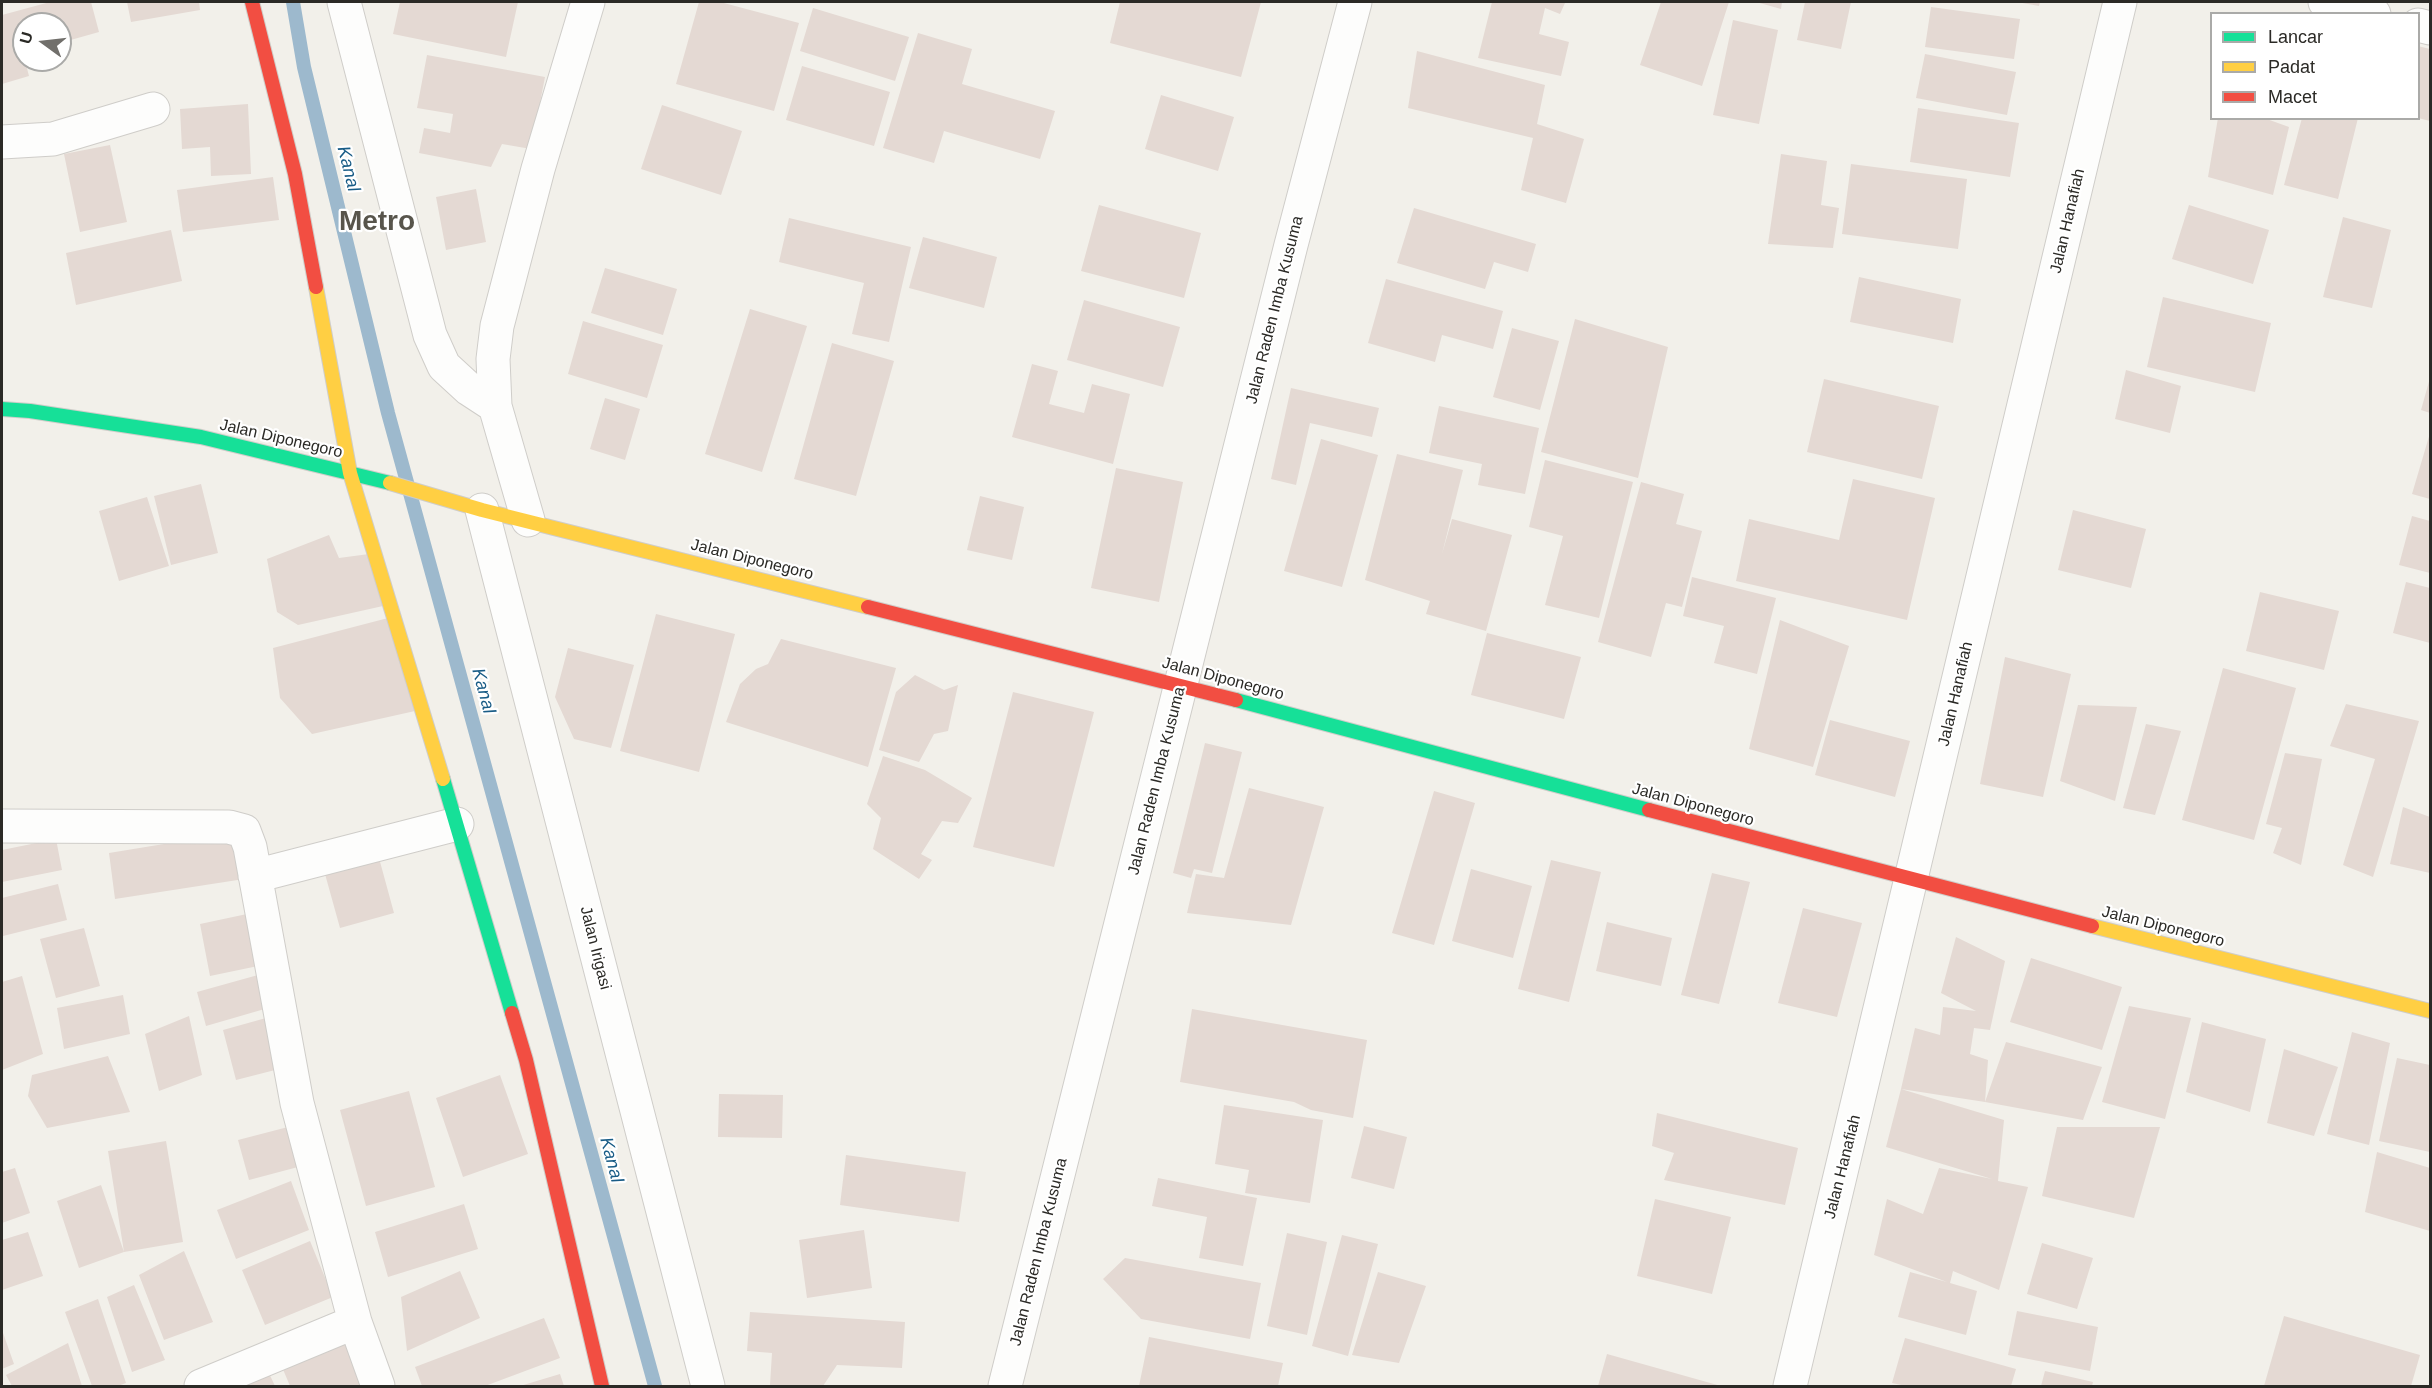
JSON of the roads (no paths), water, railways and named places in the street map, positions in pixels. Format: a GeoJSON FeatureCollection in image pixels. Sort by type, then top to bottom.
{"type":"FeatureCollection","features":[{"type":"Feature","properties":{"kind":"street"},"geometry":{"type":"LineString","coordinates":[[252,2],[295,174],[350,473],[526,1060],[602,1386]]}},
{"type":"Feature","properties":{"kind":"street"},"geometry":{"type":"LineString","coordinates":[[344,2],[430,335],[444,366],[469,390],[495,406]]}},
{"type":"Feature","properties":{"kind":"street"},"geometry":{"type":"LineString","coordinates":[[528,520],[495,406],[493,359],[497,326],[538,169],[588,2]]}},
{"type":"Feature","properties":{"kind":"street","name":"Jalan Raden Imba Kusuma"},"geometry":{"type":"LineString","coordinates":[[1005,1386],[1291,245],[1355,2]]}},
{"type":"Feature","properties":{"kind":"street","name":"Jalan Hanafiah"},"geometry":{"type":"LineString","coordinates":[[1790,1386],[2120,2]]}},
{"type":"Feature","properties":{"kind":"street"},"geometry":{"type":"LineString","coordinates":[[2325,2],[2366,12]]}},
{"type":"Feature","properties":{"kind":"street"},"geometry":{"type":"LineString","coordinates":[[2,142],[52,139],[153,109]]}},
{"type":"Feature","properties":{"kind":"street","name":"Jalan Diponegoro"},"geometry":{"type":"LineString","coordinates":[[2,409],[30,411],[201,438],[375,478],[474,507],[1181,685],[1912,880],[2430,1011]]}},
{"type":"Feature","properties":{"kind":"street","name":"Jalan Irigasi"},"geometry":{"type":"LineString","coordinates":[[474,507],[708,1386]]}},
{"type":"Feature","properties":{"kind":"street"},"geometry":{"type":"LineString","coordinates":[[255,876],[457,824]]}},
{"type":"Feature","properties":{"kind":"street"},"geometry":{"type":"LineString","coordinates":[[2,826],[238,828],[244,831],[248,837],[297,1103],[355,1322],[378,1386]]}},
{"type":"Feature","properties":{"kind":"street"},"geometry":{"type":"LineString","coordinates":[[201,1386],[355,1322]]}},
{"type":"Feature","properties":{"kind":"waterway","name":"Kanal"},"geometry":{"type":"LineString","coordinates":[[293,2],[304,67],[388,413],[655,1386]]}},
{"type":"Feature","properties":{"kind":"district","name":"Metro"},"geometry":{"type":"Point","coordinates":[377,222]}}]}
